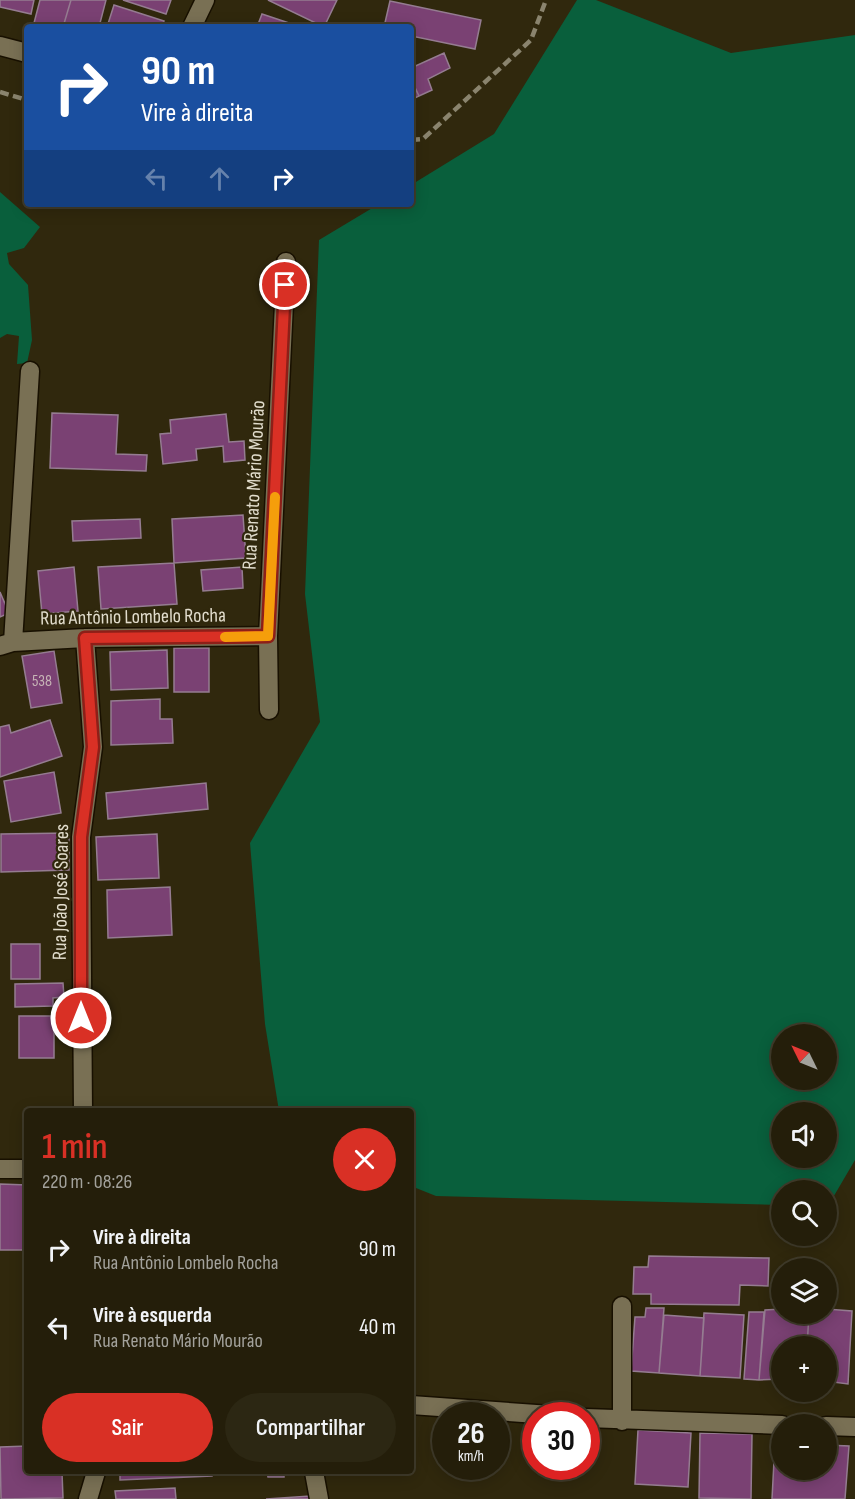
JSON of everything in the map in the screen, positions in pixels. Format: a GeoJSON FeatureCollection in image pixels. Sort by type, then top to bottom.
{"type":"FeatureCollection","features":[{"type":"Feature","properties":{"kind":"street"},"geometry":{"type":"LineString","coordinates":[[193,24],[204,0]]}},
{"type":"Feature","properties":{"kind":"street"},"geometry":{"type":"LineString","coordinates":[[0,46],[24,52]]}},
{"type":"Feature","properties":{"kind":"street","name":"Rua Renato Mário Mourão"},"geometry":{"type":"LineString","coordinates":[[269,710],[268,636],[286,262]]}},
{"type":"Feature","properties":{"kind":"street"},"geometry":{"type":"LineString","coordinates":[[6,644],[30,371]]}},
{"type":"Feature","properties":{"kind":"street","name":"Rua Antônio Lombelo Rocha"},"geometry":{"type":"LineString","coordinates":[[6,644],[85,638],[268,636]]}},
{"type":"Feature","properties":{"kind":"street","name":"Rua João José Soares"},"geometry":{"type":"LineString","coordinates":[[83,1108],[81,837],[93,747],[85,638]]}},
{"type":"Feature","properties":{"kind":"street"},"geometry":{"type":"LineString","coordinates":[[0,1169],[24,1169]]}},
{"type":"Feature","properties":{"kind":"street"},"geometry":{"type":"LineString","coordinates":[[622,1306],[622,1420]]}},
{"type":"Feature","properties":{"kind":"street"},"geometry":{"type":"LineString","coordinates":[[414,1405],[522,1413]]}},
{"type":"Feature","properties":{"kind":"street"},"geometry":{"type":"LineString","coordinates":[[600,1419],[771,1425]]}},
{"type":"Feature","properties":{"kind":"street"},"geometry":{"type":"LineString","coordinates":[[837,1426],[855,1427]]}},
{"type":"Feature","properties":{"kind":"street"},"geometry":{"type":"LineString","coordinates":[[88,1499],[95,1474]]}},
{"type":"Feature","properties":{"kind":"street"},"geometry":{"type":"LineString","coordinates":[[314,1474],[319,1499]]}},
{"type":"Feature","properties":{"kind":"green space"},"geometry":{"type":"Polygon","coordinates":[[[577,0],[596,0],[731,53],[855,35],[855,1160],[837,1191],[837,1180],[771,1180],[771,1205],[436,1196],[414,1187],[414,1108],[279,1108],[265,1024],[250,843],[320,722],[305,594],[319,240],[374,207],[414,207],[414,183],[494,134],[577,0]]]}},
{"type":"Feature","properties":{"kind":"green space"},"geometry":{"type":"Polygon","coordinates":[[[0,192],[40,227],[24,248],[7,253],[9,264],[28,285],[32,340],[27,363],[17,364],[19,336],[7,334],[0,338],[0,192]]]}},
{"type":"Feature","properties":{"kind":"building"},"geometry":{"type":"Polygon","coordinates":[[[0,0],[34,0],[31,14],[0,7],[0,0]]]}},
{"type":"Feature","properties":{"kind":"building"},"geometry":{"type":"Polygon","coordinates":[[[40,0],[71,0],[64,24],[34,23],[40,0]]]}},
{"type":"Feature","properties":{"kind":"building"},"geometry":{"type":"Polygon","coordinates":[[[71,0],[106,0],[100,24],[64,24],[71,0]]]}},
{"type":"Feature","properties":{"kind":"building"},"geometry":{"type":"Polygon","coordinates":[[[123,0],[171,0],[166,14],[123,0]]]}},
{"type":"Feature","properties":{"kind":"building"},"geometry":{"type":"Polygon","coordinates":[[[268,0],[337,0],[325,24],[318,24],[268,0]]]}},
{"type":"Feature","properties":{"kind":"building"},"geometry":{"type":"Polygon","coordinates":[[[390,1],[481,20],[475,49],[414,37],[414,24],[385,24],[390,1]]]}},
{"type":"Feature","properties":{"kind":"building"},"geometry":{"type":"Polygon","coordinates":[[[114,5],[164,21],[163,24],[108,24],[114,5]]]}},
{"type":"Feature","properties":{"kind":"building"},"geometry":{"type":"Polygon","coordinates":[[[262,14],[292,24],[258,24],[262,14]]]}},
{"type":"Feature","properties":{"kind":"building"},"geometry":{"type":"Polygon","coordinates":[[[444,53],[450,68],[428,79],[432,90],[419,96],[414,85],[414,67],[444,53]]]}},
{"type":"Feature","properties":{"kind":"building"},"geometry":{"type":"Polygon","coordinates":[[[414,85],[419,96],[414,98],[414,85]]]}},
{"type":"Feature","properties":{"kind":"building"},"geometry":{"type":"Polygon","coordinates":[[[52,413],[118,415],[116,454],[147,455],[146,471],[50,468],[52,413]]]}},
{"type":"Feature","properties":{"kind":"building"},"geometry":{"type":"Polygon","coordinates":[[[226,414],[229,442],[244,441],[245,460],[224,462],[223,446],[196,449],[197,460],[163,464],[160,434],[171,433],[170,420],[226,414]]]}},
{"type":"Feature","properties":{"kind":"building"},"geometry":{"type":"Polygon","coordinates":[[[243,515],[246,558],[174,563],[172,519],[243,515]]]}},
{"type":"Feature","properties":{"kind":"building"},"geometry":{"type":"Polygon","coordinates":[[[140,519],[141,538],[73,541],[72,521],[140,519]]]}},
{"type":"Feature","properties":{"kind":"building"},"geometry":{"type":"Polygon","coordinates":[[[174,563],[177,604],[101,609],[98,567],[174,563]]]}},
{"type":"Feature","properties":{"kind":"building"},"geometry":{"type":"Polygon","coordinates":[[[74,567],[78,611],[42,614],[38,571],[74,567]]]}},
{"type":"Feature","properties":{"kind":"building"},"geometry":{"type":"Polygon","coordinates":[[[242,567],[243,588],[203,591],[201,570],[242,567]]]}},
{"type":"Feature","properties":{"kind":"building"},"geometry":{"type":"Polygon","coordinates":[[[0,592],[9,613],[0,617],[0,592]]]}},
{"type":"Feature","properties":{"kind":"building"},"geometry":{"type":"Polygon","coordinates":[[[174,648],[209,648],[209,692],[174,692],[174,648]]]}},
{"type":"Feature","properties":{"kind":"building"},"geometry":{"type":"Polygon","coordinates":[[[167,650],[168,688],[111,690],[110,652],[167,650]]]}},
{"type":"Feature","properties":{"kind":"building"},"geometry":{"type":"Polygon","coordinates":[[[54,651],[62,703],[31,708],[22,656],[54,651]]]}},
{"type":"Feature","properties":{"kind":"building"},"geometry":{"type":"Polygon","coordinates":[[[160,699],[160,719],[172,719],[173,743],[111,745],[111,701],[160,699]]]}},
{"type":"Feature","properties":{"kind":"building"},"geometry":{"type":"Polygon","coordinates":[[[50,720],[62,756],[0,777],[0,727],[9,725],[11,733],[50,720]]]}},
{"type":"Feature","properties":{"kind":"building"},"geometry":{"type":"Polygon","coordinates":[[[54,772],[61,813],[11,822],[4,781],[54,772]]]}},
{"type":"Feature","properties":{"kind":"building"},"geometry":{"type":"Polygon","coordinates":[[[206,783],[208,809],[108,819],[106,793],[206,783]]]}},
{"type":"Feature","properties":{"kind":"building"},"geometry":{"type":"Polygon","coordinates":[[[69,833],[69,870],[1,872],[1,834],[69,833]]]}},
{"type":"Feature","properties":{"kind":"building"},"geometry":{"type":"Polygon","coordinates":[[[157,834],[159,878],[98,880],[96,837],[157,834]]]}},
{"type":"Feature","properties":{"kind":"building"},"geometry":{"type":"Polygon","coordinates":[[[170,887],[172,935],[108,938],[107,890],[170,887]]]}},
{"type":"Feature","properties":{"kind":"building"},"geometry":{"type":"Polygon","coordinates":[[[11,944],[40,944],[40,979],[11,979],[11,944]]]}},
{"type":"Feature","properties":{"kind":"building"},"geometry":{"type":"Polygon","coordinates":[[[63,983],[64,997],[53,998],[53,1006],[15,1007],[15,984],[63,983]]]}},
{"type":"Feature","properties":{"kind":"building"},"geometry":{"type":"Polygon","coordinates":[[[19,1016],[54,1016],[54,1058],[19,1058],[19,1016]]]}},
{"type":"Feature","properties":{"kind":"building"},"geometry":{"type":"Polygon","coordinates":[[[0,1184],[24,1185],[24,1250],[0,1250],[0,1184]]]}},
{"type":"Feature","properties":{"kind":"building"},"geometry":{"type":"Polygon","coordinates":[[[649,1256],[769,1258],[768,1286],[740,1285],[739,1305],[651,1304],[651,1294],[633,1294],[634,1267],[648,1267],[649,1256]]]}},
{"type":"Feature","properties":{"kind":"building"},"geometry":{"type":"Polygon","coordinates":[[[646,1308],[664,1308],[659,1373],[631,1371],[635,1317],[645,1317],[646,1308]]]}},
{"type":"Feature","properties":{"kind":"building"},"geometry":{"type":"Polygon","coordinates":[[[765,1310],[771,1310],[771,1324],[808,1324],[808,1336],[771,1336],[771,1379],[759,1380],[765,1310]]]}},
{"type":"Feature","properties":{"kind":"building"},"geometry":{"type":"Polygon","coordinates":[[[837,1310],[852,1311],[848,1384],[837,1382],[837,1336],[808,1336],[808,1324],[837,1324],[837,1310]]]}},
{"type":"Feature","properties":{"kind":"building"},"geometry":{"type":"Polygon","coordinates":[[[749,1312],[764,1312],[759,1380],[744,1379],[749,1312]]]}},
{"type":"Feature","properties":{"kind":"building"},"geometry":{"type":"Polygon","coordinates":[[[704,1313],[744,1315],[740,1378],[700,1376],[704,1313]]]}},
{"type":"Feature","properties":{"kind":"building"},"geometry":{"type":"Polygon","coordinates":[[[664,1315],[704,1318],[700,1376],[659,1373],[664,1315]]]}},
{"type":"Feature","properties":{"kind":"building"},"geometry":{"type":"Polygon","coordinates":[[[638,1430],[691,1433],[688,1487],[635,1484],[638,1430]]]}},
{"type":"Feature","properties":{"kind":"building"},"geometry":{"type":"Polygon","coordinates":[[[700,1433],[752,1434],[751,1499],[699,1498],[700,1433]]]}},
{"type":"Feature","properties":{"kind":"building"},"geometry":{"type":"Polygon","coordinates":[[[837,1445],[849,1446],[845,1499],[772,1499],[773,1480],[837,1480],[837,1445]]]}},
{"type":"Feature","properties":{"kind":"building"},"geometry":{"type":"Polygon","coordinates":[[[24,1446],[24,1474],[62,1474],[63,1498],[1,1499],[0,1447],[24,1446]]]}},
{"type":"Feature","properties":{"kind":"building"},"geometry":{"type":"Polygon","coordinates":[[[120,1474],[212,1474],[212,1476],[120,1480],[120,1474]]]}},
{"type":"Feature","properties":{"kind":"building"},"geometry":{"type":"Polygon","coordinates":[[[267,1474],[284,1474],[284,1477],[268,1477],[267,1474]]]}},
{"type":"Feature","properties":{"kind":"building"},"geometry":{"type":"Polygon","coordinates":[[[175,1488],[176,1499],[116,1499],[115,1491],[175,1488]]]}},
{"type":"Feature","properties":{"kind":"building"},"geometry":{"type":"Polygon","coordinates":[[[310,1496],[310,1499],[266,1499],[310,1496]]]}},
{"type":"Feature","properties":{"kind":"railway"},"geometry":{"type":"LineString","coordinates":[[414,140],[423,139],[531,40],[546,0]]}},
{"type":"Feature","properties":{"kind":"railway"},"geometry":{"type":"LineString","coordinates":[[0,92],[24,99]]}},
{"type":"Feature","properties":{"kind":"slow traffic"},"geometry":{"type":"LineString","coordinates":[[225,637],[268,636],[275,497]]}},
{"type":"Feature","properties":{"kind":"route"},"geometry":{"type":"LineString","coordinates":[[81,1018],[81,837],[93,747],[85,638],[268,636],[285,285]]}}]}
